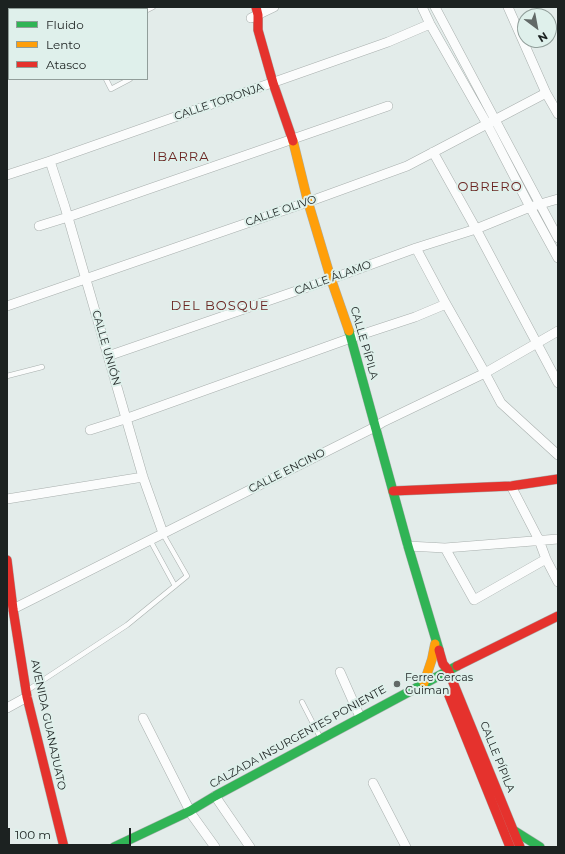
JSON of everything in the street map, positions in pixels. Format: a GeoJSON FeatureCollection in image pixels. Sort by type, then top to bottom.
{"type":"FeatureCollection","features":[{"type":"Feature","properties":{"kind":"street","name":"CALLE PÍPILA"},"geometry":{"type":"LineString","coordinates":[[247,7],[255,13],[258,30],[273,83],[292,139],[308,202],[331,279],[351,338],[374,427],[445,673],[500,824],[510,847]]}},
{"type":"Feature","properties":{"kind":"street"},"geometry":{"type":"LineString","coordinates":[[255,13],[274,7]]}},
{"type":"Feature","properties":{"kind":"street"},"geometry":{"type":"LineString","coordinates":[[422,7],[430,24],[491,122],[558,238]]}},
{"type":"Feature","properties":{"kind":"street"},"geometry":{"type":"LineString","coordinates":[[435,7],[491,122],[530,207],[558,258]]}},
{"type":"Feature","properties":{"kind":"street"},"geometry":{"type":"LineString","coordinates":[[508,7],[546,93],[558,114]]}},
{"type":"Feature","properties":{"kind":"street","name":"CALLE TORONJA"},"geometry":{"type":"LineString","coordinates":[[7,176],[388,42],[430,24]]}},
{"type":"Feature","properties":{"kind":"street","name":"CALLE OLIVO"},"geometry":{"type":"LineString","coordinates":[[7,306],[308,202],[407,166],[546,93]]}},
{"type":"Feature","properties":{"kind":"street"},"geometry":{"type":"LineString","coordinates":[[39,226],[388,106]]}},
{"type":"Feature","properties":{"kind":"street"},"geometry":{"type":"LineString","coordinates":[[433,152],[558,383]]}},
{"type":"Feature","properties":{"kind":"street","name":"CALLE UNIÓN"},"geometry":{"type":"LineString","coordinates":[[50,161],[86,278],[143,477],[163,534]]}},
{"type":"Feature","properties":{"kind":"street","name":"CALLE ÁLAMO"},"geometry":{"type":"LineString","coordinates":[[108,356],[416,248],[476,229],[530,207],[558,199]]}},
{"type":"Feature","properties":{"kind":"street"},"geometry":{"type":"LineString","coordinates":[[416,248],[501,403],[558,455]]}},
{"type":"Feature","properties":{"kind":"street"},"geometry":{"type":"LineString","coordinates":[[90,430],[126,419],[351,338],[415,317],[446,304]]}},
{"type":"Feature","properties":{"kind":"street","name":"CALLE ENCINO"},"geometry":{"type":"LineString","coordinates":[[13,609],[382,422],[485,373],[558,331]]}},
{"type":"Feature","properties":{"kind":"street"},"geometry":{"type":"LineString","coordinates":[[7,499],[143,477]]}},
{"type":"Feature","properties":{"kind":"street"},"geometry":{"type":"LineString","coordinates":[[393,491],[511,486],[558,479]]}},
{"type":"Feature","properties":{"kind":"street"},"geometry":{"type":"LineString","coordinates":[[511,486],[539,540],[546,559],[558,582]]}},
{"type":"Feature","properties":{"kind":"street"},"geometry":{"type":"LineString","coordinates":[[408,546],[445,548],[558,539]]}},
{"type":"Feature","properties":{"kind":"street"},"geometry":{"type":"LineString","coordinates":[[445,548],[474,600],[546,559]]}},
{"type":"Feature","properties":{"kind":"street","name":"AVENIDA GUANAJUATO"},"geometry":{"type":"LineString","coordinates":[[7,560],[9,595],[13,609],[27,694],[64,847]]}},
{"type":"Feature","properties":{"kind":"street","name":"CALZADA INSURGENTES PONIENTE"},"geometry":{"type":"LineString","coordinates":[[522,638],[558,616]]}},
{"type":"Feature","properties":{"kind":"street","name":"CALZADA INSURGENTES PONIENTE"},"geometry":{"type":"LineString","coordinates":[[217,799],[360,717],[403,699],[424,683],[522,638],[558,625]]}},
{"type":"Feature","properties":{"kind":"street"},"geometry":{"type":"LineString","coordinates":[[424,683],[433,657],[436,640]]}},
{"type":"Feature","properties":{"kind":"street"},"geometry":{"type":"LineString","coordinates":[[340,672],[360,717]]}},
{"type":"Feature","properties":{"kind":"street","name":"CALLE PÍPILA"},"geometry":{"type":"LineString","coordinates":[[445,673],[520,847]]}},
{"type":"Feature","properties":{"kind":"street","name":"CALZADA INSURGENTES PONIENTE"},"geometry":{"type":"LineString","coordinates":[[133,847],[191,813],[403,699],[445,673]]}},
{"type":"Feature","properties":{"kind":"street"},"geometry":{"type":"LineString","coordinates":[[7,708],[27,694]]}},
{"type":"Feature","properties":{"kind":"street"},"geometry":{"type":"LineString","coordinates":[[143,718],[191,813],[215,847]]}},
{"type":"Feature","properties":{"kind":"street"},"geometry":{"type":"LineString","coordinates":[[373,783],[406,847]]}},
{"type":"Feature","properties":{"kind":"street"},"geometry":{"type":"LineString","coordinates":[[217,799],[250,847]]}},
{"type":"Feature","properties":{"kind":"street","name":"CALZADA INSURGENTES PONIENTE"},"geometry":{"type":"LineString","coordinates":[[114,847],[191,813]]}},
{"type":"Feature","properties":{"kind":"street"},"geometry":{"type":"LineString","coordinates":[[500,824],[540,847]]}},
{"type":"Feature","properties":{"kind":"lane"},"geometry":{"type":"LineString","coordinates":[[106,80],[111,89],[128,80]]}},
{"type":"Feature","properties":{"kind":"lane"},"geometry":{"type":"LineString","coordinates":[[7,376],[42,367]]}},
{"type":"Feature","properties":{"kind":"lane"},"geometry":{"type":"LineString","coordinates":[[27,694],[126,625],[187,576],[163,534]]}},
{"type":"Feature","properties":{"kind":"lane"},"geometry":{"type":"LineString","coordinates":[[150,540],[175,586]]}},
{"type":"Feature","properties":{"kind":"lane"},"geometry":{"type":"LineString","coordinates":[[302,702],[321,738]]}},
{"type":"Feature","properties":{"kind":"traffic: fast"},"geometry":{"type":"LineString","coordinates":[[349,331],[408,546],[439,650]]}},
{"type":"Feature","properties":{"kind":"traffic: fast"},"geometry":{"type":"LineString","coordinates":[[114,847],[190,811],[215,796],[457,666]]}},
{"type":"Feature","properties":{"kind":"traffic: fast"},"geometry":{"type":"LineString","coordinates":[[513,830],[540,847]]}},
{"type":"Feature","properties":{"kind":"traffic: slow"},"geometry":{"type":"LineString","coordinates":[[293,141],[308,202],[331,279],[349,331]]}},
{"type":"Feature","properties":{"kind":"traffic: slow"},"geometry":{"type":"LineString","coordinates":[[424,683],[435,644]]}},
{"type":"Feature","properties":{"kind":"traffic: jam"},"geometry":{"type":"LineString","coordinates":[[256,7],[258,15],[258,30],[273,83],[293,141]]}},
{"type":"Feature","properties":{"kind":"traffic: jam"},"geometry":{"type":"LineString","coordinates":[[393,491],[511,486],[558,479]]}},
{"type":"Feature","properties":{"kind":"traffic: jam"},"geometry":{"type":"LineString","coordinates":[[7,560],[27,697],[64,847]]}},
{"type":"Feature","properties":{"kind":"traffic: jam"},"geometry":{"type":"LineString","coordinates":[[457,666],[558,616]]}},
{"type":"Feature","properties":{"kind":"traffic: jam"},"geometry":{"type":"LineString","coordinates":[[439,650],[443,664],[448,670],[520,847]]}},
{"type":"Feature","properties":{"kind":"traffic: jam"},"geometry":{"type":"LineString","coordinates":[[448,693],[510,847]]}},
{"type":"Feature","properties":{"kind":"place","name":"Ferre Cercas Guiman"},"geometry":{"type":"Point","coordinates":[397,684]}},
{"type":"Feature","properties":{"kind":"district","name":"IBARRA"},"geometry":{"type":"Point","coordinates":[181,157]}},
{"type":"Feature","properties":{"kind":"district","name":"OBRERO"},"geometry":{"type":"Point","coordinates":[490,187]}},
{"type":"Feature","properties":{"kind":"district","name":"DEL BOSQUE"},"geometry":{"type":"Point","coordinates":[220,306]}}]}
